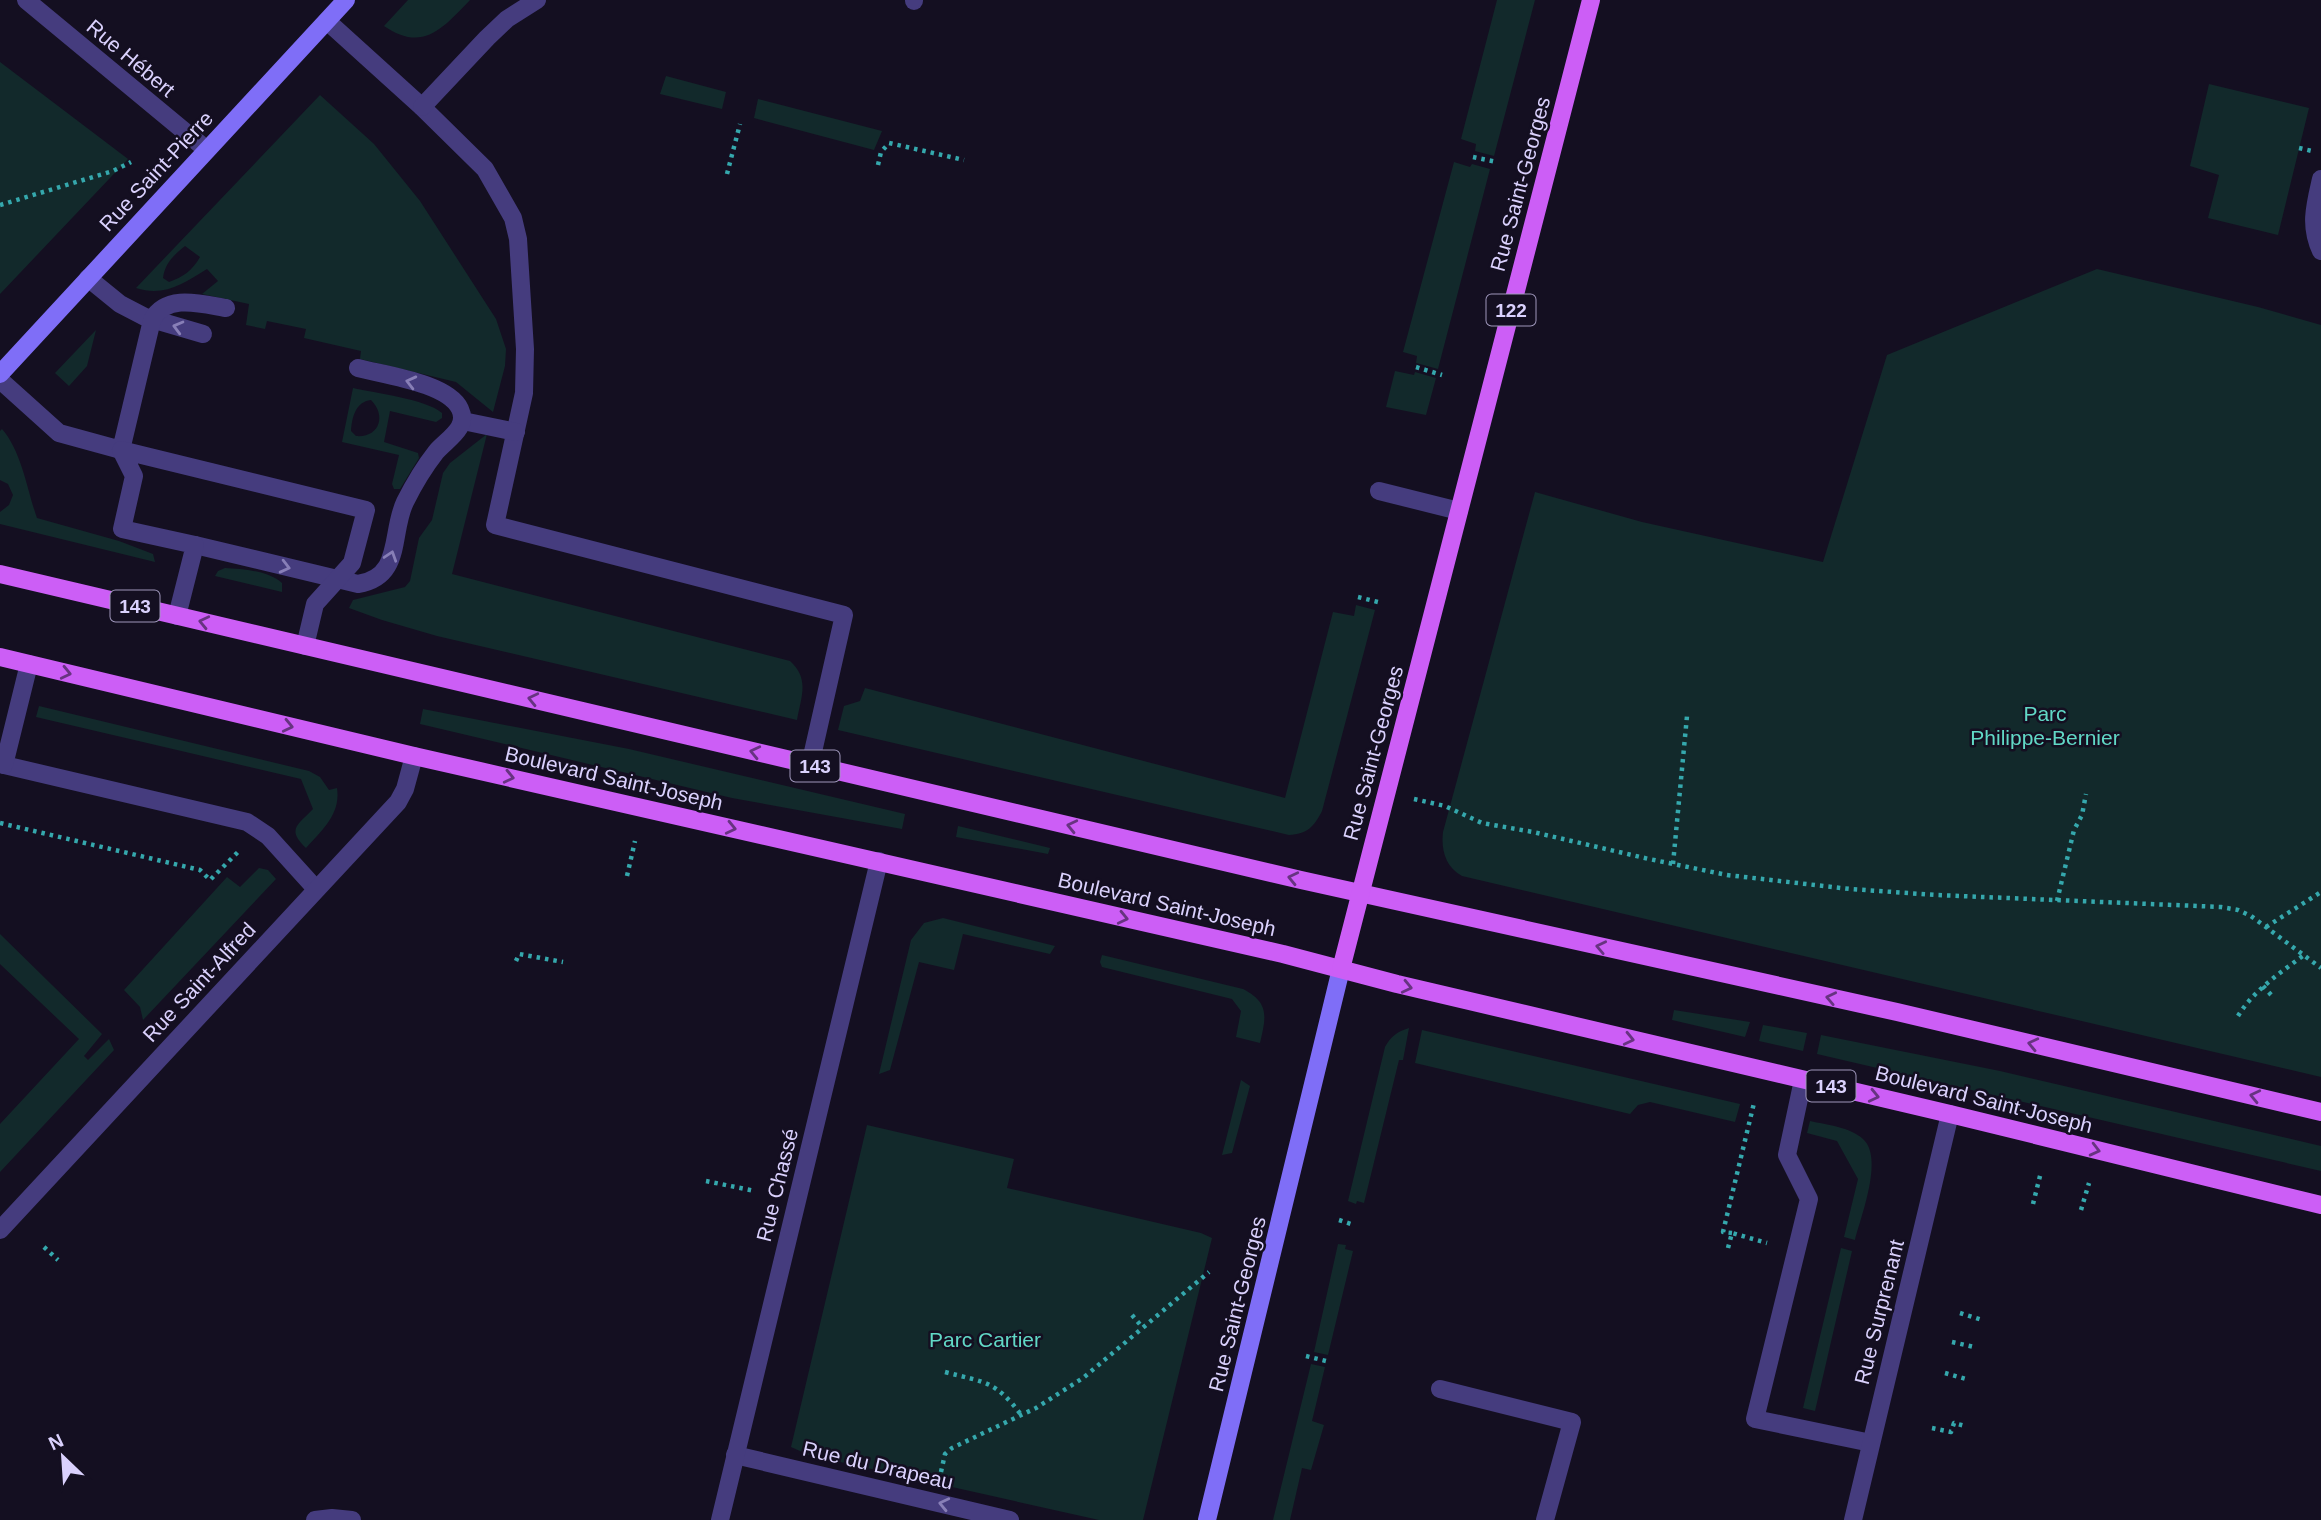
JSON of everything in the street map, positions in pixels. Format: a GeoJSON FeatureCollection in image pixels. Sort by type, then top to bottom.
{"type":"FeatureCollection","features":[{"type":"Feature","properties":{"kind":"main road","name":"Rue Saint-Georges"},"geometry":{"type":"LineString","coordinates":[[1341,969],[1591,0]]}},
{"type":"Feature","properties":{"kind":"main road","name":"143"},"geometry":{"type":"LineString","coordinates":[[0,574],[1360,893],[1897,1012],[2321,1112]]}},
{"type":"Feature","properties":{"kind":"main road","name":"Boulevard Saint-Joseph"},"geometry":{"type":"LineString","coordinates":[[0,657],[1341,969],[2321,1205]]}},
{"type":"Feature","properties":{"kind":"street","name":"Rue Hébert"},"geometry":{"type":"LineString","coordinates":[[26,0],[207,150]]}},
{"type":"Feature","properties":{"kind":"street","name":"Rue Saint-Pierre"},"geometry":{"type":"LineString","coordinates":[[0,374],[346,0]]}},
{"type":"Feature","properties":{"kind":"street"},"geometry":{"type":"LineString","coordinates":[[422,107],[507,19],[537,0]]}},
{"type":"Feature","properties":{"kind":"street"},"geometry":{"type":"LineString","coordinates":[[327,21],[422,107],[485,169],[513,218],[518,239],[525,349],[524,393],[495,525],[844,615],[810,765]]}},
{"type":"Feature","properties":{"kind":"street"},"geometry":{"type":"LineString","coordinates":[[2321,179],[2313,232],[2321,251]]}},
{"type":"Feature","properties":{"kind":"street"},"geometry":{"type":"LineString","coordinates":[[88,278],[120,304],[152,320],[203,334]]}},
{"type":"Feature","properties":{"kind":"street"},"geometry":{"type":"LineString","coordinates":[[226,308],[184,302],[164,306],[157,310],[152,320],[121,450],[134,476],[122,528],[195,545],[240,549],[337,580],[358,584],[374,580],[386,570],[392,559],[405,503],[436,453],[460,429],[463,421],[457,403],[445,393],[358,368]]}},
{"type":"Feature","properties":{"kind":"street"},"geometry":{"type":"LineString","coordinates":[[0,380],[59,433],[253,489],[366,510],[352,564],[316,604],[305,646]]}},
{"type":"Feature","properties":{"kind":"street"},"geometry":{"type":"LineString","coordinates":[[463,421],[516,432]]}},
{"type":"Feature","properties":{"kind":"street"},"geometry":{"type":"LineString","coordinates":[[1379,491],[1459,511]]}},
{"type":"Feature","properties":{"kind":"street"},"geometry":{"type":"LineString","coordinates":[[177,616],[195,545]]}},
{"type":"Feature","properties":{"kind":"street"},"geometry":{"type":"LineString","coordinates":[[29,664],[2,764],[247,822],[268,836],[316,889]]}},
{"type":"Feature","properties":{"kind":"street","name":"Rue Saint-Alfred"},"geometry":{"type":"LineString","coordinates":[[0,1230],[398,802],[405,789],[414,755]]}},
{"type":"Feature","properties":{"kind":"street","name":"Rue Chassé"},"geometry":{"type":"LineString","coordinates":[[720,1520],[879,861]]}},
{"type":"Feature","properties":{"kind":"street","name":"Rue Saint-Georges"},"geometry":{"type":"LineString","coordinates":[[1207,1520],[1341,969]]}},
{"type":"Feature","properties":{"kind":"street"},"geometry":{"type":"LineString","coordinates":[[1803,1080],[1787,1155],[1809,1199],[1755,1419],[1871,1443]]}},
{"type":"Feature","properties":{"kind":"street","name":"Rue Surprenant"},"geometry":{"type":"LineString","coordinates":[[1853,1520],[1950,1114]]}},
{"type":"Feature","properties":{"kind":"street"},"geometry":{"type":"LineString","coordinates":[[1440,1389],[1572,1422],[1545,1520]]}},
{"type":"Feature","properties":{"kind":"street","name":"Rue du Drapeau"},"geometry":{"type":"LineString","coordinates":[[735,1455],[1004,1519]]}},
{"type":"Feature","properties":{"kind":"street"},"geometry":{"type":"LineString","coordinates":[[315,1520],[352,1520]]}},
{"type":"Feature","properties":{"kind":"path"},"geometry":{"type":"LineString","coordinates":[[726,174],[740,124]]}},
{"type":"Feature","properties":{"kind":"path"},"geometry":{"type":"LineString","coordinates":[[878,165],[881,152],[889,143],[964,160]]}},
{"type":"Feature","properties":{"kind":"path"},"geometry":{"type":"LineString","coordinates":[[1473,157],[1497,162]]}},
{"type":"Feature","properties":{"kind":"path"},"geometry":{"type":"LineString","coordinates":[[0,205],[113,171],[131,162]]}},
{"type":"Feature","properties":{"kind":"path"},"geometry":{"type":"LineString","coordinates":[[1416,368],[1442,376]]}},
{"type":"Feature","properties":{"kind":"path"},"geometry":{"type":"LineString","coordinates":[[1358,597],[1381,603]]}},
{"type":"Feature","properties":{"kind":"path"},"geometry":{"type":"LineString","coordinates":[[1673,864],[1687,716]]}},
{"type":"Feature","properties":{"kind":"path"},"geometry":{"type":"LineString","coordinates":[[2057,901],[2074,830],[2082,815],[2086,794]]}},
{"type":"Feature","properties":{"kind":"path"},"geometry":{"type":"LineString","coordinates":[[1445,806],[1482,823],[1727,874],[1850,889],[2238,909],[2321,968]]}},
{"type":"Feature","properties":{"kind":"path"},"geometry":{"type":"LineString","coordinates":[[0,823],[144,860],[200,870],[210,880],[221,870]]}},
{"type":"Feature","properties":{"kind":"path"},"geometry":{"type":"LineString","coordinates":[[627,876],[635,841]]}},
{"type":"Feature","properties":{"kind":"path"},"geometry":{"type":"LineString","coordinates":[[2266,927],[2321,892]]}},
{"type":"Feature","properties":{"kind":"path"},"geometry":{"type":"LineString","coordinates":[[516,961],[519,954],[563,962]]}},
{"type":"Feature","properties":{"kind":"path"},"geometry":{"type":"LineString","coordinates":[[2238,1016],[2263,986],[2304,955]]}},
{"type":"Feature","properties":{"kind":"path"},"geometry":{"type":"LineString","coordinates":[[2263,986],[2273,997]]}},
{"type":"Feature","properties":{"kind":"path"},"geometry":{"type":"LineString","coordinates":[[1754,1103],[1723,1232],[1796,1250]]}},
{"type":"Feature","properties":{"kind":"path"},"geometry":{"type":"LineString","coordinates":[[2033,1204],[2040,1172]]}},
{"type":"Feature","properties":{"kind":"path"},"geometry":{"type":"LineString","coordinates":[[706,1181],[755,1191]]}},
{"type":"Feature","properties":{"kind":"path"},"geometry":{"type":"LineString","coordinates":[[2081,1210],[2089,1183]]}},
{"type":"Feature","properties":{"kind":"path"},"geometry":{"type":"LineString","coordinates":[[1339,1220],[1351,1224]]}},
{"type":"Feature","properties":{"kind":"path"},"geometry":{"type":"LineString","coordinates":[[1728,1248],[1732,1233]]}},
{"type":"Feature","properties":{"kind":"path"},"geometry":{"type":"LineString","coordinates":[[44,1248],[58,1260]]}},
{"type":"Feature","properties":{"kind":"path"},"geometry":{"type":"LineString","coordinates":[[945,1454],[951,1448],[1021,1416],[1083,1378],[1209,1272]]}},
{"type":"Feature","properties":{"kind":"path"},"geometry":{"type":"LineString","coordinates":[[1960,1314],[1982,1320]]}},
{"type":"Feature","properties":{"kind":"path"},"geometry":{"type":"LineString","coordinates":[[1132,1315],[1143,1328]]}},
{"type":"Feature","properties":{"kind":"path"},"geometry":{"type":"LineString","coordinates":[[1952,1342],[1974,1347]]}},
{"type":"Feature","properties":{"kind":"path"},"geometry":{"type":"LineString","coordinates":[[1306,1356],[1326,1361]]}},
{"type":"Feature","properties":{"kind":"path"},"geometry":{"type":"LineString","coordinates":[[945,1372],[993,1385],[1006,1394],[1021,1416]]}},
{"type":"Feature","properties":{"kind":"path"},"geometry":{"type":"LineString","coordinates":[[1945,1373],[1966,1379]]}},
{"type":"Feature","properties":{"kind":"path"},"geometry":{"type":"LineString","coordinates":[[1932,1428],[1951,1432],[1954,1423],[1965,1426]]}},
{"type":"Feature","properties":{"kind":"green space"},"geometry":{"type":"Polygon","coordinates":[[[408,0],[470,0],[451,20],[432,34],[410,37],[384,26],[408,0]]]}},
{"type":"Feature","properties":{"kind":"green space"},"geometry":{"type":"Polygon","coordinates":[[[1497,0],[1535,0],[1494,156],[1475,151],[1476,144],[1461,139],[1497,0]]]}},
{"type":"Feature","properties":{"kind":"green space"},"geometry":{"type":"Polygon","coordinates":[[[0,62],[128,159],[0,294],[0,62]]]}},
{"type":"Feature","properties":{"kind":"green space"},"geometry":{"type":"Polygon","coordinates":[[[666,76],[726,92],[722,109],[660,94],[666,76]]]}},
{"type":"Feature","properties":{"kind":"green space"},"geometry":{"type":"Polygon","coordinates":[[[2209,84],[2309,108],[2278,235],[2208,218],[2219,175],[2190,166],[2209,84]]]}},
{"type":"Feature","properties":{"kind":"green space"},"geometry":{"type":"Polygon","coordinates":[[[320,95],[374,144],[420,201],[496,319],[506,349],[505,366],[493,412],[456,382],[360,359],[361,351],[304,338],[306,329],[267,321],[265,329],[246,325],[249,304],[202,294],[218,281],[207,269],[173,288],[156,291],[136,288],[320,95]],[[185,246],[170,260],[163,278],[169,282],[183,276],[200,257],[185,246]]]}},
{"type":"Feature","properties":{"kind":"green space"},"geometry":{"type":"Polygon","coordinates":[[[758,99],[882,131],[874,150],[754,118],[758,99]]]}},
{"type":"Feature","properties":{"kind":"green space"},"geometry":{"type":"Polygon","coordinates":[[[1454,162],[1490,169],[1438,369],[1416,363],[1417,356],[1403,352],[1454,162]]]}},
{"type":"Feature","properties":{"kind":"green space","name":"Parc Philippe-Bernier"},"geometry":{"type":"Polygon","coordinates":[[[2097,269],[2258,307],[2321,325],[2321,1077],[1462,876],[1452,868],[1444,851],[1443,832],[1535,492],[1642,522],[1823,562],[1887,355],[2097,269]]]}},
{"type":"Feature","properties":{"kind":"green space"},"geometry":{"type":"Polygon","coordinates":[[[96,330],[87,366],[69,386],[55,373],[96,330]]]}},
{"type":"Feature","properties":{"kind":"green space"},"geometry":{"type":"Polygon","coordinates":[[[1395,371],[1414,375],[1415,372],[1436,378],[1426,415],[1386,407],[1395,371]]]}},
{"type":"Feature","properties":{"kind":"green space"},"geometry":{"type":"Polygon","coordinates":[[[353,388],[413,400],[442,413],[442,418],[436,422],[390,411],[384,442],[418,453],[419,458],[400,489],[394,489],[392,484],[399,455],[342,442],[353,388]],[[371,400],[358,407],[351,431],[356,436],[364,436],[375,430],[379,419],[376,406],[371,400]]]}},
{"type":"Feature","properties":{"kind":"green space"},"geometry":{"type":"Polygon","coordinates":[[[2,429],[19,460],[37,518],[119,541],[153,554],[155,562],[0,524],[0,512],[9,505],[13,495],[8,484],[0,480],[2,429]]]}},
{"type":"Feature","properties":{"kind":"green space"},"geometry":{"type":"Polygon","coordinates":[[[487,434],[452,574],[790,661],[802,682],[797,720],[437,636],[349,608],[353,600],[405,587],[410,581],[419,538],[432,520],[443,473],[450,463],[487,434]]]}},
{"type":"Feature","properties":{"kind":"green space"},"geometry":{"type":"Polygon","coordinates":[[[225,568],[263,573],[282,583],[282,592],[215,576],[225,568]]]}},
{"type":"Feature","properties":{"kind":"green space"},"geometry":{"type":"Polygon","coordinates":[[[1356,605],[1375,610],[1322,811],[1313,825],[1301,833],[1289,835],[838,730],[844,706],[860,701],[865,688],[1285,798],[1333,612],[1354,616],[1356,605]]]}},
{"type":"Feature","properties":{"kind":"green space"},"geometry":{"type":"Polygon","coordinates":[[[39,706],[309,771],[320,777],[329,790],[337,788],[336,806],[324,828],[306,848],[295,832],[299,823],[313,809],[301,779],[36,717],[39,706]]]}},
{"type":"Feature","properties":{"kind":"green space"},"geometry":{"type":"Polygon","coordinates":[[[423,709],[629,749],[905,814],[902,829],[732,798],[420,724],[423,709]]]}},
{"type":"Feature","properties":{"kind":"green space"},"geometry":{"type":"Polygon","coordinates":[[[958,826],[1050,848],[1048,854],[956,837],[958,826]]]}},
{"type":"Feature","properties":{"kind":"green space"},"geometry":{"type":"Polygon","coordinates":[[[259,868],[268,870],[276,879],[143,1020],[140,1007],[124,990],[227,877],[240,887],[259,868]]]}},
{"type":"Feature","properties":{"kind":"green space"},"geometry":{"type":"Polygon","coordinates":[[[943,918],[1055,946],[1050,954],[963,934],[954,970],[919,962],[890,1070],[879,1074],[911,940],[924,923],[943,918]]]}},
{"type":"Feature","properties":{"kind":"green space"},"geometry":{"type":"Polygon","coordinates":[[[0,934],[102,1034],[84,1056],[88,1060],[109,1039],[114,1050],[0,1172],[0,1124],[79,1039],[0,964],[0,934]]]}},
{"type":"Feature","properties":{"kind":"green space"},"geometry":{"type":"Polygon","coordinates":[[[1102,955],[1243,989],[1252,994],[1262,1005],[1264,1012],[1260,1043],[1236,1037],[1241,1011],[1232,999],[1102,967],[1102,955]]]}},
{"type":"Feature","properties":{"kind":"green space"},"geometry":{"type":"Polygon","coordinates":[[[1674,1010],[1750,1022],[1745,1037],[1672,1020],[1674,1010]]]}},
{"type":"Feature","properties":{"kind":"green space"},"geometry":{"type":"Polygon","coordinates":[[[1763,1025],[1807,1033],[1803,1051],[1759,1041],[1763,1025]]]}},
{"type":"Feature","properties":{"kind":"green space"},"geometry":{"type":"Polygon","coordinates":[[[1409,1028],[1403,1060],[1399,1060],[1364,1203],[1357,1201],[1356,1204],[1348,1201],[1385,1047],[1395,1035],[1409,1028]]]}},
{"type":"Feature","properties":{"kind":"green space"},"geometry":{"type":"Polygon","coordinates":[[[1422,1030],[1740,1104],[1735,1122],[1650,1102],[1638,1105],[1630,1114],[1415,1063],[1422,1030]]]}},
{"type":"Feature","properties":{"kind":"green space"},"geometry":{"type":"Polygon","coordinates":[[[1821,1035],[2000,1071],[2321,1146],[2321,1171],[1817,1054],[1821,1035]]]}},
{"type":"Feature","properties":{"kind":"green space"},"geometry":{"type":"Polygon","coordinates":[[[1241,1080],[1250,1086],[1232,1153],[1222,1155],[1241,1080]]]}},
{"type":"Feature","properties":{"kind":"green space"},"geometry":{"type":"Polygon","coordinates":[[[1810,1121],[1852,1132],[1863,1139],[1869,1148],[1869,1188],[1855,1240],[1844,1237],[1858,1179],[1837,1141],[1807,1133],[1810,1121]]]}},
{"type":"Feature","properties":{"kind":"green space","name":"Parc Cartier"},"geometry":{"type":"Polygon","coordinates":[[[867,1125],[1014,1159],[1007,1188],[1201,1233],[1212,1238],[1143,1520],[1099,1520],[809,1455],[791,1447],[867,1125]]]}},
{"type":"Feature","properties":{"kind":"green space"},"geometry":{"type":"Polygon","coordinates":[[[1338,1244],[1346,1245],[1345,1249],[1353,1251],[1328,1355],[1314,1352],[1338,1244]]]}},
{"type":"Feature","properties":{"kind":"green space"},"geometry":{"type":"Polygon","coordinates":[[[1841,1248],[1852,1251],[1815,1411],[1803,1408],[1841,1248]]]}},
{"type":"Feature","properties":{"kind":"green space"},"geometry":{"type":"Polygon","coordinates":[[[1311,1364],[1325,1367],[1312,1421],[1324,1425],[1311,1470],[1302,1468],[1290,1520],[1273,1520],[1311,1364]]]}}]}
